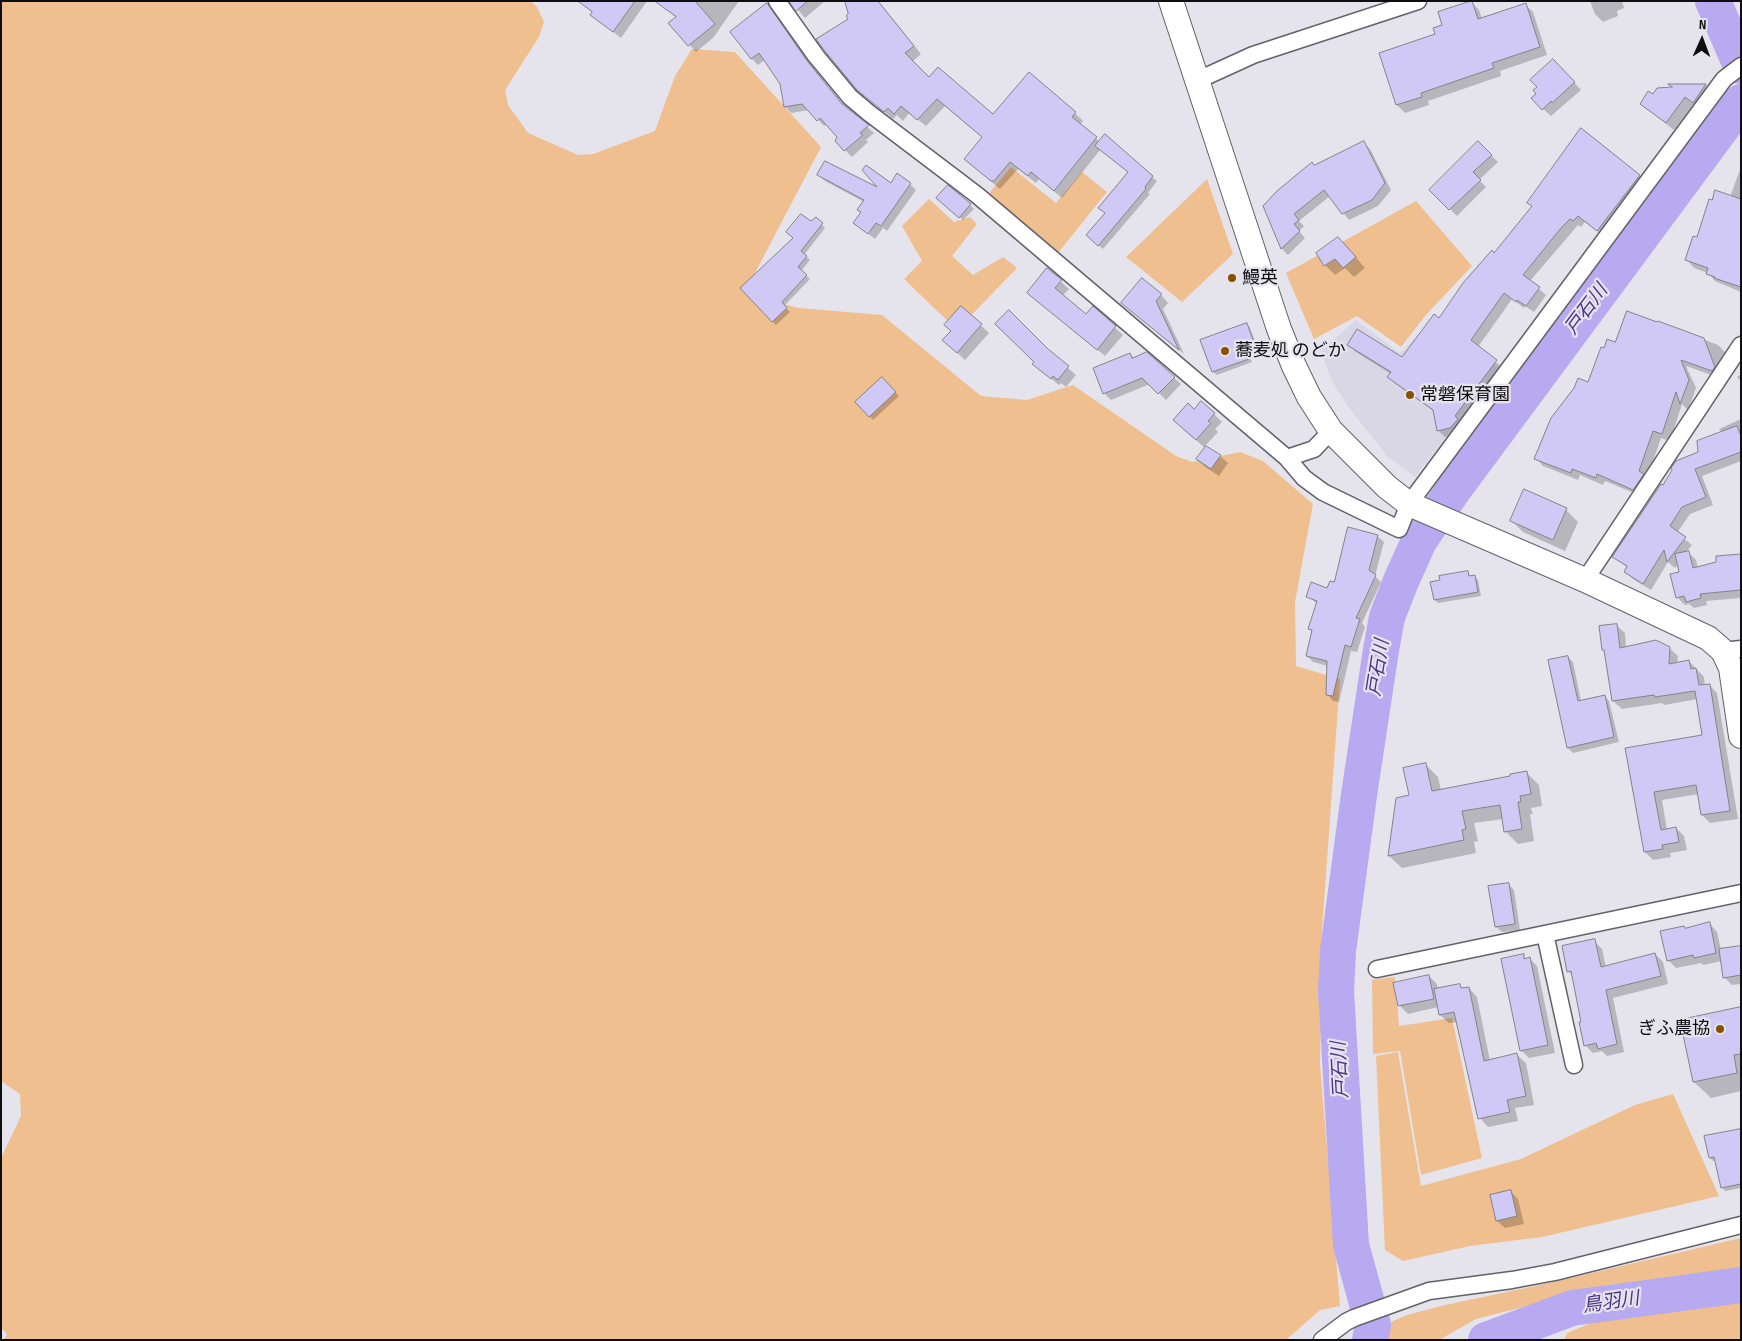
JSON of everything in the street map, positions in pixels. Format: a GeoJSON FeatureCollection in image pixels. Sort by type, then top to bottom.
{"type":"FeatureCollection","features":[{"type":"Feature","properties":{"kind":"street"},"geometry":{"type":"LineString","coordinates":[[777,1],[816,56],[850,97],[977,195],[1287,458],[1304,478],[1323,492],[1399,529],[1724,79],[1735,70]]}},
{"type":"Feature","properties":{"kind":"street"},"geometry":{"type":"LineString","coordinates":[[1171,1],[1196,81],[1280,329],[1294,366],[1331,431],[1387,487],[1414,506],[1585,580],[1732,650],[1731,668],[1741,736]]}},
{"type":"Feature","properties":{"kind":"street"},"geometry":{"type":"LineString","coordinates":[[1196,81],[1253,55],[1418,1]]}},
{"type":"Feature","properties":{"kind":"street"},"geometry":{"type":"LineString","coordinates":[[1585,580],[1741,345]]}},
{"type":"Feature","properties":{"kind":"street"},"geometry":{"type":"LineString","coordinates":[[1287,458],[1314,449],[1331,431]]}},
{"type":"Feature","properties":{"kind":"street"},"geometry":{"type":"LineString","coordinates":[[1377,969],[1741,894]]}},
{"type":"Feature","properties":{"kind":"street"},"geometry":{"type":"LineString","coordinates":[[1545,934],[1574,1065]]}},
{"type":"Feature","properties":{"kind":"street"},"geometry":{"type":"LineString","coordinates":[[1322,1340],[1354,1318],[1429,1291],[1512,1280],[1554,1272],[1741,1225]]}},
{"type":"Feature","properties":{"kind":"shaded area"},"geometry":{"type":"Polygon","coordinates":[[[1,1],[530,1],[537,7],[544,22],[539,37],[505,90],[508,105],[528,133],[578,155],[593,154],[655,131],[675,76],[692,49],[735,52],[821,147],[755,273],[754,289],[766,300],[799,308],[882,315],[981,396],[1027,400],[1073,385],[1176,456],[1192,462],[1240,452],[1263,461],[1313,504],[1295,602],[1296,666],[1340,679],[1322,930],[1320,1064],[1340,1306],[1320,1310],[1286,1340],[4,1340],[7,1334],[1,1328],[1,1158],[21,1116],[20,1094],[1,1081],[1,1]]]}},
{"type":"Feature","properties":{"kind":"shaded area"},"geometry":{"type":"Polygon","coordinates":[[[1011,167],[1056,203],[1082,172],[1107,192],[1058,253],[987,196],[1011,167]]]}},
{"type":"Feature","properties":{"kind":"shaded area"},"geometry":{"type":"Polygon","coordinates":[[[1207,179],[1233,254],[1182,302],[1126,257],[1207,179]]]}},
{"type":"Feature","properties":{"kind":"shaded area"},"geometry":{"type":"Polygon","coordinates":[[[929,199],[954,222],[970,217],[977,224],[952,256],[973,275],[1003,257],[1017,268],[957,330],[904,279],[922,261],[902,226],[929,199]]]}},
{"type":"Feature","properties":{"kind":"shaded area"},"geometry":{"type":"Polygon","coordinates":[[[1416,201],[1472,266],[1425,316],[1401,347],[1357,316],[1314,339],[1286,273],[1416,201]]]}},
{"type":"Feature","properties":{"kind":"shaded area","name":"常磐保育園"},"geometry":{"type":"Polygon","coordinates":[[[1356,320],[1400,353],[1433,320],[1500,369],[1415,477],[1388,457],[1349,408],[1332,381],[1320,351],[1356,320]]]}},
{"type":"Feature","properties":{"kind":"shaded area"},"geometry":{"type":"Polygon","coordinates":[[[1395,977],[1399,1026],[1452,1018],[1482,1158],[1421,1175],[1400,1051],[1373,1054],[1372,980],[1395,977]]]}},
{"type":"Feature","properties":{"kind":"shaded area"},"geometry":{"type":"Polygon","coordinates":[[[1398,1052],[1421,1186],[1521,1159],[1635,1105],[1673,1094],[1719,1196],[1542,1237],[1470,1246],[1403,1261],[1385,1250],[1376,1056],[1398,1052]]]}},
{"type":"Feature","properties":{"kind":"shaded area"},"geometry":{"type":"Polygon","coordinates":[[[1741,1238],[1741,1283],[1733,1292],[1613,1284],[1476,1319],[1439,1340],[1350,1340],[1407,1315],[1445,1305],[1545,1284],[1741,1238]]]}},
{"type":"Feature","properties":{"kind":"shaded area"},"geometry":{"type":"Polygon","coordinates":[[[1657,1296],[1741,1300],[1741,1340],[1564,1340],[1567,1333],[1657,1296]]]}},
{"type":"Feature","properties":{"kind":"building"},"geometry":{"type":"Polygon","coordinates":[[[578,1],[635,1],[613,32],[590,15],[592,12],[578,1]]]}},
{"type":"Feature","properties":{"kind":"building"},"geometry":{"type":"Polygon","coordinates":[[[655,1],[695,1],[715,24],[688,46],[668,23],[676,17],[655,1]]]}},
{"type":"Feature","properties":{"kind":"building"},"geometry":{"type":"Polygon","coordinates":[[[789,1],[808,1],[796,11],[789,1]]]}},
{"type":"Feature","properties":{"kind":"building"},"geometry":{"type":"Polygon","coordinates":[[[845,1],[878,1],[914,46],[905,53],[929,77],[938,67],[993,114],[1029,72],[1076,112],[1072,117],[1097,137],[1054,191],[1031,172],[1028,176],[1010,162],[994,181],[991,181],[964,159],[982,137],[937,99],[917,120],[901,106],[894,114],[888,108],[884,112],[857,90],[824,50],[816,39],[848,19],[845,1]]]}},
{"type":"Feature","properties":{"kind":"building"},"geometry":{"type":"Polygon","coordinates":[[[1472,1],[1478,19],[1526,3],[1540,47],[1492,63],[1494,68],[1421,93],[1422,97],[1396,105],[1379,53],[1435,34],[1433,28],[1442,25],[1438,12],[1472,1]]]}},
{"type":"Feature","properties":{"kind":"building"},"geometry":{"type":"Polygon","coordinates":[[[767,3],[808,62],[842,104],[869,125],[860,133],[863,135],[844,151],[835,141],[837,137],[820,118],[817,121],[802,104],[784,107],[780,84],[759,53],[751,59],[730,32],[767,3]]]}},
{"type":"Feature","properties":{"kind":"building"},"geometry":{"type":"Polygon","coordinates":[[[1553,59],[1575,82],[1542,110],[1531,98],[1536,94],[1533,90],[1537,87],[1530,80],[1553,59]]]}},
{"type":"Feature","properties":{"kind":"building"},"geometry":{"type":"Polygon","coordinates":[[[1668,84],[1706,84],[1693,103],[1685,97],[1666,123],[1640,104],[1648,91],[1653,94],[1657,88],[1672,87],[1668,84]]]}},
{"type":"Feature","properties":{"kind":"building"},"geometry":{"type":"Polygon","coordinates":[[[1581,128],[1640,175],[1597,231],[1578,216],[1573,221],[1570,219],[1561,228],[1523,275],[1540,287],[1526,306],[1517,300],[1516,302],[1504,293],[1471,340],[1497,360],[1455,416],[1458,419],[1450,428],[1437,431],[1433,410],[1387,377],[1391,372],[1347,345],[1357,329],[1402,357],[1434,314],[1439,318],[1463,283],[1492,250],[1494,253],[1532,206],[1527,203],[1581,128]]]}},
{"type":"Feature","properties":{"kind":"building"},"geometry":{"type":"Polygon","coordinates":[[[1105,134],[1153,176],[1145,187],[1146,189],[1098,246],[1086,235],[1105,213],[1098,208],[1128,172],[1095,146],[1105,134]]]}},
{"type":"Feature","properties":{"kind":"building"},"geometry":{"type":"Polygon","coordinates":[[[1364,141],[1385,183],[1372,200],[1342,214],[1324,190],[1294,214],[1299,220],[1294,224],[1300,231],[1281,249],[1263,206],[1277,191],[1312,162],[1314,165],[1364,141]]]}},
{"type":"Feature","properties":{"kind":"building"},"geometry":{"type":"Polygon","coordinates":[[[1478,141],[1492,155],[1473,172],[1481,180],[1449,210],[1429,190],[1478,141]]]}},
{"type":"Feature","properties":{"kind":"building"},"geometry":{"type":"Polygon","coordinates":[[[825,161],[877,187],[862,170],[866,165],[891,183],[897,173],[911,183],[881,226],[876,223],[868,234],[853,223],[861,212],[857,210],[864,200],[817,175],[825,161]]]}},
{"type":"Feature","properties":{"kind":"building"},"geometry":{"type":"Polygon","coordinates":[[[948,185],[971,204],[959,218],[936,198],[948,185]]]}},
{"type":"Feature","properties":{"kind":"building"},"geometry":{"type":"Polygon","coordinates":[[[1715,190],[1741,199],[1741,287],[1714,278],[1706,274],[1708,268],[1685,260],[1693,236],[1697,237],[1709,199],[1712,200],[1715,190]]]}},
{"type":"Feature","properties":{"kind":"building"},"geometry":{"type":"Polygon","coordinates":[[[801,214],[811,221],[816,217],[823,223],[801,251],[807,256],[798,267],[807,275],[782,302],[787,308],[772,322],[740,288],[793,238],[786,232],[801,214]]]}},
{"type":"Feature","properties":{"kind":"building"},"geometry":{"type":"Polygon","coordinates":[[[1338,237],[1356,257],[1343,268],[1335,259],[1324,266],[1316,253],[1338,237]]]}},
{"type":"Feature","properties":{"kind":"building"},"geometry":{"type":"Polygon","coordinates":[[[1047,268],[1062,280],[1055,288],[1086,314],[1093,306],[1116,326],[1097,350],[1027,293],[1047,268]]]}},
{"type":"Feature","properties":{"kind":"building"},"geometry":{"type":"Polygon","coordinates":[[[1142,278],[1162,294],[1156,301],[1179,350],[1121,303],[1142,278]]]}},
{"type":"Feature","properties":{"kind":"building"},"geometry":{"type":"Polygon","coordinates":[[[961,306],[982,324],[957,353],[942,340],[951,331],[944,325],[961,306]]]}},
{"type":"Feature","properties":{"kind":"building"},"geometry":{"type":"Polygon","coordinates":[[[1009,310],[1048,349],[1069,366],[1058,380],[1053,376],[1051,379],[1032,364],[1034,362],[995,324],[1009,310]]]}},
{"type":"Feature","properties":{"kind":"building"},"geometry":{"type":"Polygon","coordinates":[[[1627,311],[1704,338],[1715,367],[1712,371],[1681,360],[1689,380],[1680,404],[1676,392],[1662,434],[1653,431],[1639,471],[1644,474],[1633,490],[1597,474],[1596,478],[1572,469],[1571,473],[1534,459],[1551,418],[1574,388],[1578,378],[1588,382],[1601,347],[1604,348],[1607,339],[1615,342],[1627,311]]]}},
{"type":"Feature","properties":{"kind":"building","name":"蕎麦処 のどか"},"geometry":{"type":"Polygon","coordinates":[[[1247,323],[1253,340],[1243,344],[1249,359],[1212,372],[1200,340],[1247,323]]]}},
{"type":"Feature","properties":{"kind":"building"},"geometry":{"type":"Polygon","coordinates":[[[1147,352],[1175,377],[1158,394],[1142,378],[1103,394],[1093,368],[1130,353],[1132,358],[1147,352]]]}},
{"type":"Feature","properties":{"kind":"building"},"geometry":{"type":"Polygon","coordinates":[[[882,377],[896,392],[869,417],[855,402],[882,377]]]}},
{"type":"Feature","properties":{"kind":"building"},"geometry":{"type":"Polygon","coordinates":[[[1201,401],[1215,413],[1208,421],[1211,423],[1196,440],[1173,420],[1188,403],[1194,409],[1201,401]]]}},
{"type":"Feature","properties":{"kind":"building"},"geometry":{"type":"Polygon","coordinates":[[[1737,426],[1741,436],[1741,452],[1695,469],[1706,497],[1682,507],[1670,526],[1686,537],[1667,562],[1664,550],[1643,584],[1624,572],[1627,566],[1612,557],[1661,484],[1663,485],[1676,461],[1698,452],[1697,441],[1737,426]]]}},
{"type":"Feature","properties":{"kind":"building"},"geometry":{"type":"Polygon","coordinates":[[[1206,446],[1221,455],[1211,469],[1196,459],[1206,446]]]}},
{"type":"Feature","properties":{"kind":"building"},"geometry":{"type":"Polygon","coordinates":[[[1524,489],[1567,508],[1553,540],[1510,521],[1524,489]]]}},
{"type":"Feature","properties":{"kind":"building"},"geometry":{"type":"Polygon","coordinates":[[[1348,527],[1378,535],[1369,570],[1376,575],[1356,618],[1360,619],[1351,647],[1345,645],[1333,696],[1326,695],[1327,661],[1306,656],[1312,630],[1308,629],[1317,601],[1306,597],[1311,582],[1327,588],[1330,581],[1334,582],[1348,527]]]}},
{"type":"Feature","properties":{"kind":"building"},"geometry":{"type":"Polygon","coordinates":[[[1689,551],[1693,568],[1716,562],[1716,556],[1741,554],[1741,590],[1700,594],[1701,598],[1686,602],[1684,596],[1676,598],[1670,574],[1679,572],[1675,554],[1689,551]]]}},
{"type":"Feature","properties":{"kind":"building"},"geometry":{"type":"Polygon","coordinates":[[[1468,571],[1469,576],[1475,575],[1478,592],[1434,600],[1430,582],[1440,580],[1439,576],[1468,571]]]}},
{"type":"Feature","properties":{"kind":"building"},"geometry":{"type":"Polygon","coordinates":[[[1617,624],[1620,648],[1656,640],[1670,647],[1669,664],[1689,660],[1691,669],[1696,668],[1699,685],[1710,684],[1730,811],[1701,815],[1696,785],[1654,792],[1661,830],[1676,827],[1679,842],[1662,845],[1663,849],[1644,852],[1625,748],[1702,735],[1695,691],[1612,701],[1599,626],[1617,624]]]}},
{"type":"Feature","properties":{"kind":"building"},"geometry":{"type":"Polygon","coordinates":[[[1568,656],[1578,701],[1605,695],[1614,737],[1567,748],[1548,660],[1568,656]]]}},
{"type":"Feature","properties":{"kind":"building"},"geometry":{"type":"Polygon","coordinates":[[[1426,763],[1432,791],[1527,771],[1531,794],[1520,796],[1521,802],[1518,802],[1522,829],[1504,832],[1500,805],[1462,811],[1466,829],[1462,830],[1464,840],[1388,856],[1396,798],[1409,795],[1403,768],[1426,763]]]}},
{"type":"Feature","properties":{"kind":"building"},"geometry":{"type":"Polygon","coordinates":[[[1509,883],[1515,924],[1495,927],[1488,886],[1509,883]]]}},
{"type":"Feature","properties":{"kind":"building"},"geometry":{"type":"Polygon","coordinates":[[[1710,922],[1716,953],[1694,958],[1693,955],[1667,961],[1660,931],[1710,922]]]}},
{"type":"Feature","properties":{"kind":"building"},"geometry":{"type":"Polygon","coordinates":[[[1595,939],[1601,967],[1655,953],[1661,976],[1606,990],[1617,1044],[1598,1049],[1596,1043],[1584,1046],[1571,971],[1567,972],[1562,946],[1595,939]]]}},
{"type":"Feature","properties":{"kind":"building"},"geometry":{"type":"Polygon","coordinates":[[[1741,946],[1741,975],[1723,978],[1719,949],[1741,946]]]}},
{"type":"Feature","properties":{"kind":"building"},"geometry":{"type":"Polygon","coordinates":[[[1524,954],[1524,959],[1530,957],[1548,1045],[1520,1051],[1501,959],[1524,954]]]}},
{"type":"Feature","properties":{"kind":"building"},"geometry":{"type":"Polygon","coordinates":[[[1429,975],[1434,999],[1398,1006],[1393,983],[1429,975]]]}},
{"type":"Feature","properties":{"kind":"building"},"geometry":{"type":"Polygon","coordinates":[[[1460,984],[1461,988],[1469,987],[1484,1061],[1517,1053],[1526,1096],[1507,1100],[1510,1112],[1478,1119],[1454,1012],[1439,1015],[1434,989],[1460,984]]]}},
{"type":"Feature","properties":{"kind":"building"},"geometry":{"type":"Polygon","coordinates":[[[1741,1007],[1741,1054],[1734,1055],[1737,1073],[1693,1082],[1680,1020],[1741,1007]]]}},
{"type":"Feature","properties":{"kind":"building"},"geometry":{"type":"Polygon","coordinates":[[[1741,1129],[1741,1184],[1721,1188],[1714,1157],[1709,1158],[1704,1136],[1741,1129]]]}},
{"type":"Feature","properties":{"kind":"building"},"geometry":{"type":"Polygon","coordinates":[[[1511,1190],[1517,1216],[1496,1221],[1490,1195],[1511,1190]]]}},
{"type":"Feature","properties":{"kind":"waterway","name":"戸石川"},"geometry":{"type":"LineString","coordinates":[[1713,1],[1741,66]]}},
{"type":"Feature","properties":{"kind":"waterway","name":"戸石川"},"geometry":{"type":"LineString","coordinates":[[1370,1340],[1373,1325],[1351,1245],[1336,991],[1338,951],[1359,795],[1387,617],[1419,541],[1454,489],[1741,102]]}},
{"type":"Feature","properties":{"kind":"waterway","name":"鳥羽川"},"geometry":{"type":"LineString","coordinates":[[1486,1340],[1572,1308],[1741,1285]]}},
{"type":"Feature","properties":{"kind":"place","name":"鰻英"},"geometry":{"type":"Point","coordinates":[1232,278]}},
{"type":"Feature","properties":{"kind":"place","name":"蕎麦処 のどか"},"geometry":{"type":"Point","coordinates":[1225,351]}},
{"type":"Feature","properties":{"kind":"place","name":"常磐保育園"},"geometry":{"type":"Point","coordinates":[1410,395]}},
{"type":"Feature","properties":{"kind":"place","name":"ぎふ農協"},"geometry":{"type":"Point","coordinates":[1720,1029]}}]}
